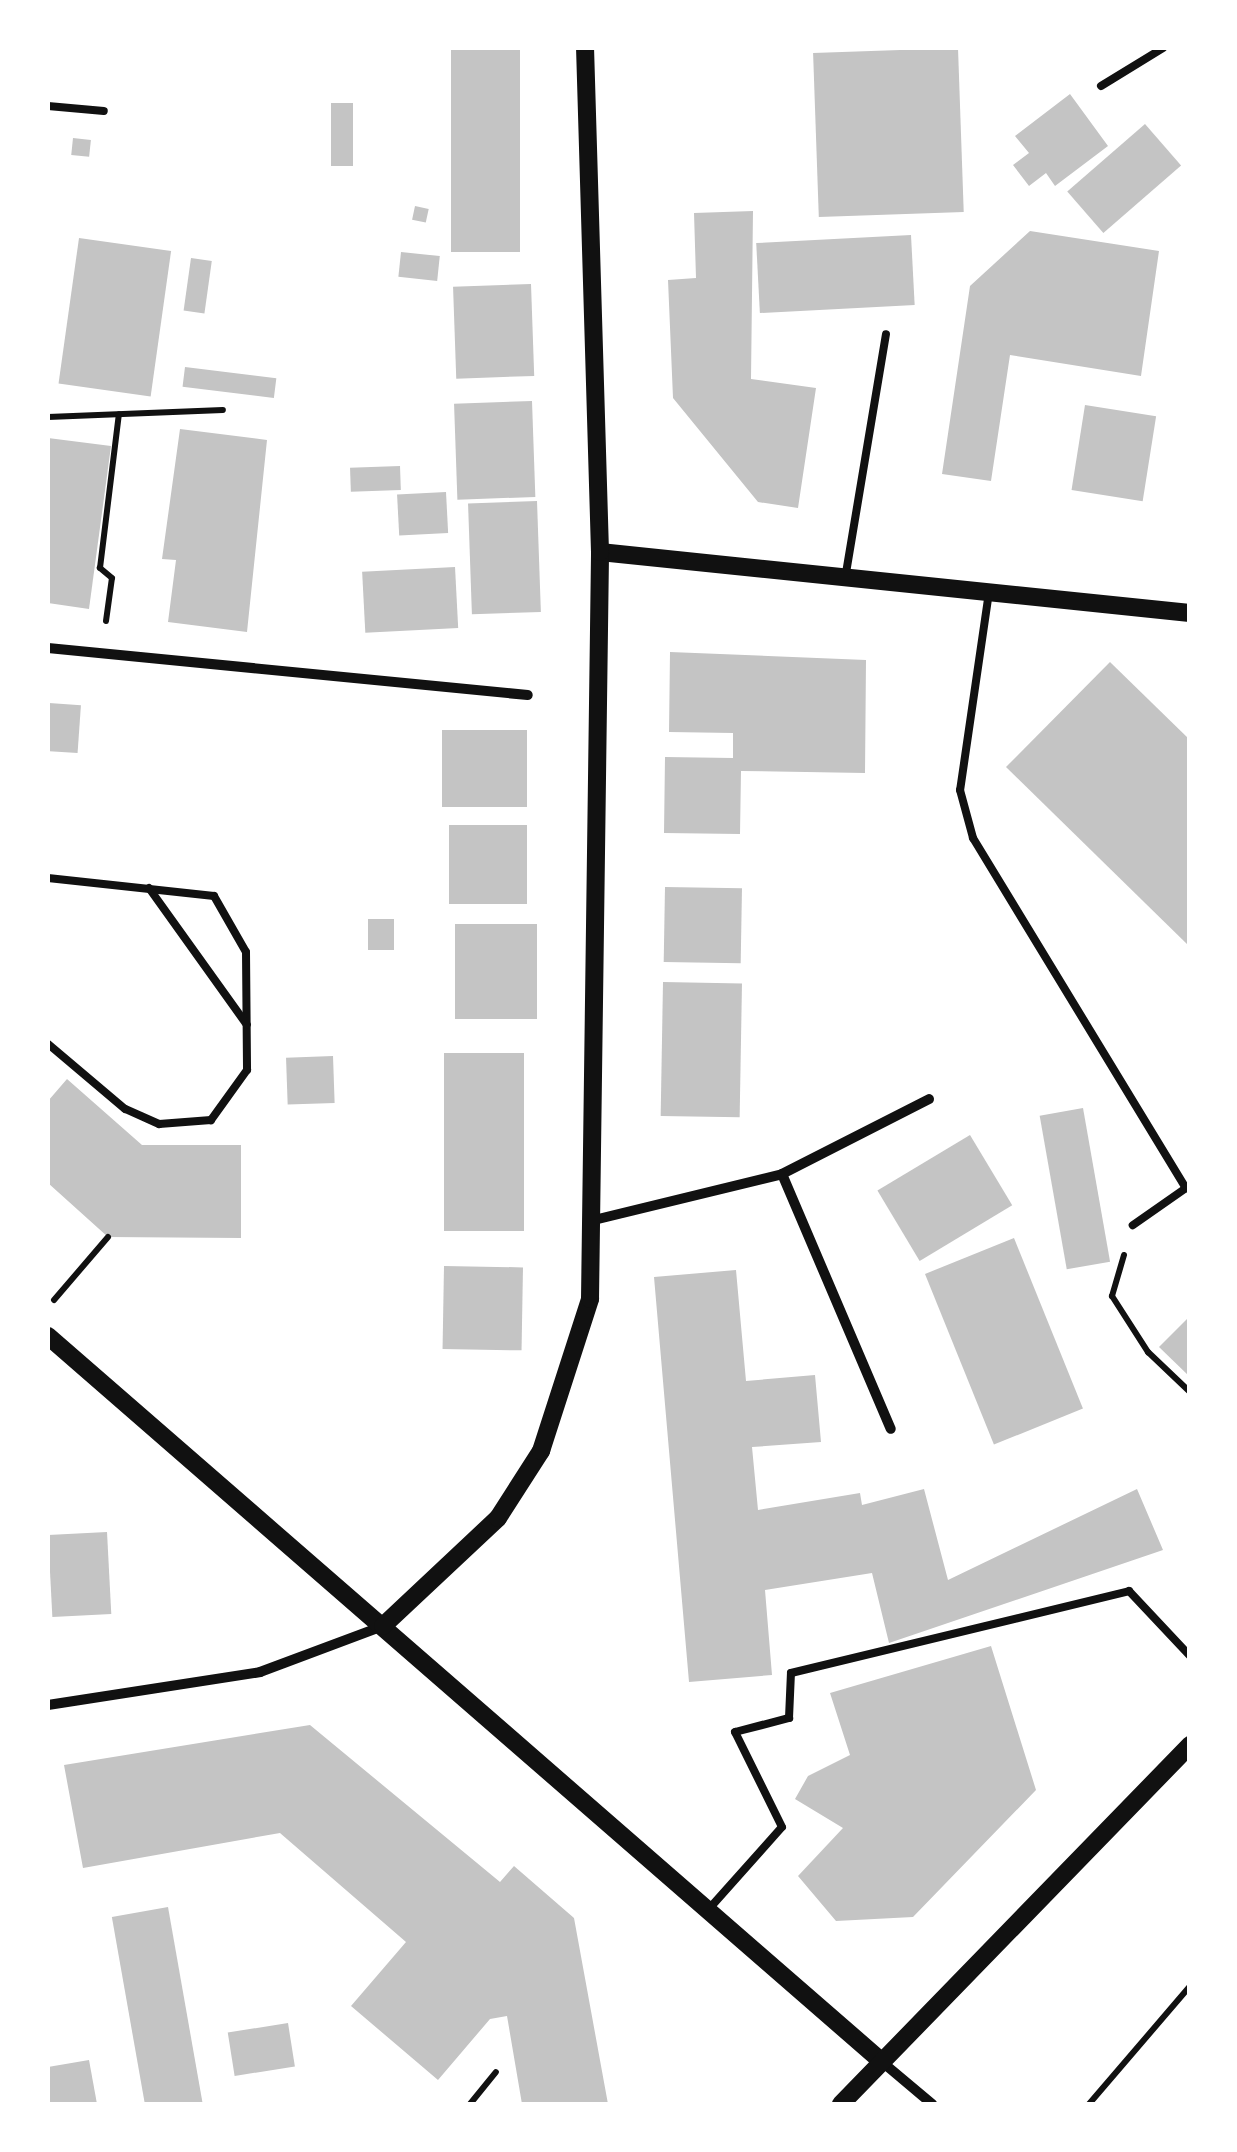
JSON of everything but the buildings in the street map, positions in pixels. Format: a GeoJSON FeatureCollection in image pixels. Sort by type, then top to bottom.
{"type":"FeatureCollection","features":[{"type":"Feature","properties":{"kind":"street"},"geometry":{"type":"LineString","coordinates":[[48,1706],[260,1672],[382,1626],[498,1518],[541,1451],[586,1315],[594,1220],[600,552],[586,48]]}},
{"type":"Feature","properties":{"kind":"street"},"geometry":{"type":"LineString","coordinates":[[600,552],[846,573],[1190,613]]}},
{"type":"Feature","properties":{"kind":"street"},"geometry":{"type":"LineString","coordinates":[[48,648],[528,695]]}},
{"type":"Feature","properties":{"kind":"street"},"geometry":{"type":"LineString","coordinates":[[594,1220],[782,1174],[929,1098]]}},
{"type":"Feature","properties":{"kind":"street"},"geometry":{"type":"LineString","coordinates":[[782,1174],[891,1429]]}},
{"type":"Feature","properties":{"kind":"street"},"geometry":{"type":"LineString","coordinates":[[48,1336],[932,2104]]}},
{"type":"Feature","properties":{"kind":"street"},"geometry":{"type":"LineString","coordinates":[[841,2104],[1190,1745]]}},
{"type":"Feature","properties":{"kind":"lane"},"geometry":{"type":"LineString","coordinates":[[1101,86],[1163,48]]}},
{"type":"Feature","properties":{"kind":"lane"},"geometry":{"type":"LineString","coordinates":[[48,106],[104,111]]}},
{"type":"Feature","properties":{"kind":"lane"},"geometry":{"type":"LineString","coordinates":[[846,573],[886,334]]}},
{"type":"Feature","properties":{"kind":"lane"},"geometry":{"type":"LineString","coordinates":[[990,588],[960,790],[974,838],[1186,1188],[1133,1225]]}},
{"type":"Feature","properties":{"kind":"lane"},"geometry":{"type":"LineString","coordinates":[[48,878],[214,896],[246,952],[245,1079],[204,1124],[141,1118],[48,1044]]}},
{"type":"Feature","properties":{"kind":"lane"},"geometry":{"type":"LineString","coordinates":[[150,888],[248,1025]]}},
{"type":"Feature","properties":{"kind":"lane"},"geometry":{"type":"LineString","coordinates":[[708,1910],[782,1827],[735,1732],[789,1718],[791,1673],[1129,1590],[1190,1656]]}},
{"type":"Feature","properties":{"kind":"path"},"geometry":{"type":"LineString","coordinates":[[48,417],[223,410]]}},
{"type":"Feature","properties":{"kind":"path"},"geometry":{"type":"LineString","coordinates":[[102,654],[112,578],[100,568],[119,414]]}},
{"type":"Feature","properties":{"kind":"path"},"geometry":{"type":"LineString","coordinates":[[1133,1225],[1112,1296],[1148,1352],[1190,1392]]}},
{"type":"Feature","properties":{"kind":"path"},"geometry":{"type":"LineString","coordinates":[[48,1308],[108,1237]]}},
{"type":"Feature","properties":{"kind":"path"},"geometry":{"type":"LineString","coordinates":[[1090,2104],[1190,1986]]}},
{"type":"Feature","properties":{"kind":"path"},"geometry":{"type":"LineString","coordinates":[[470,2104],[496,2072]]}}]}
